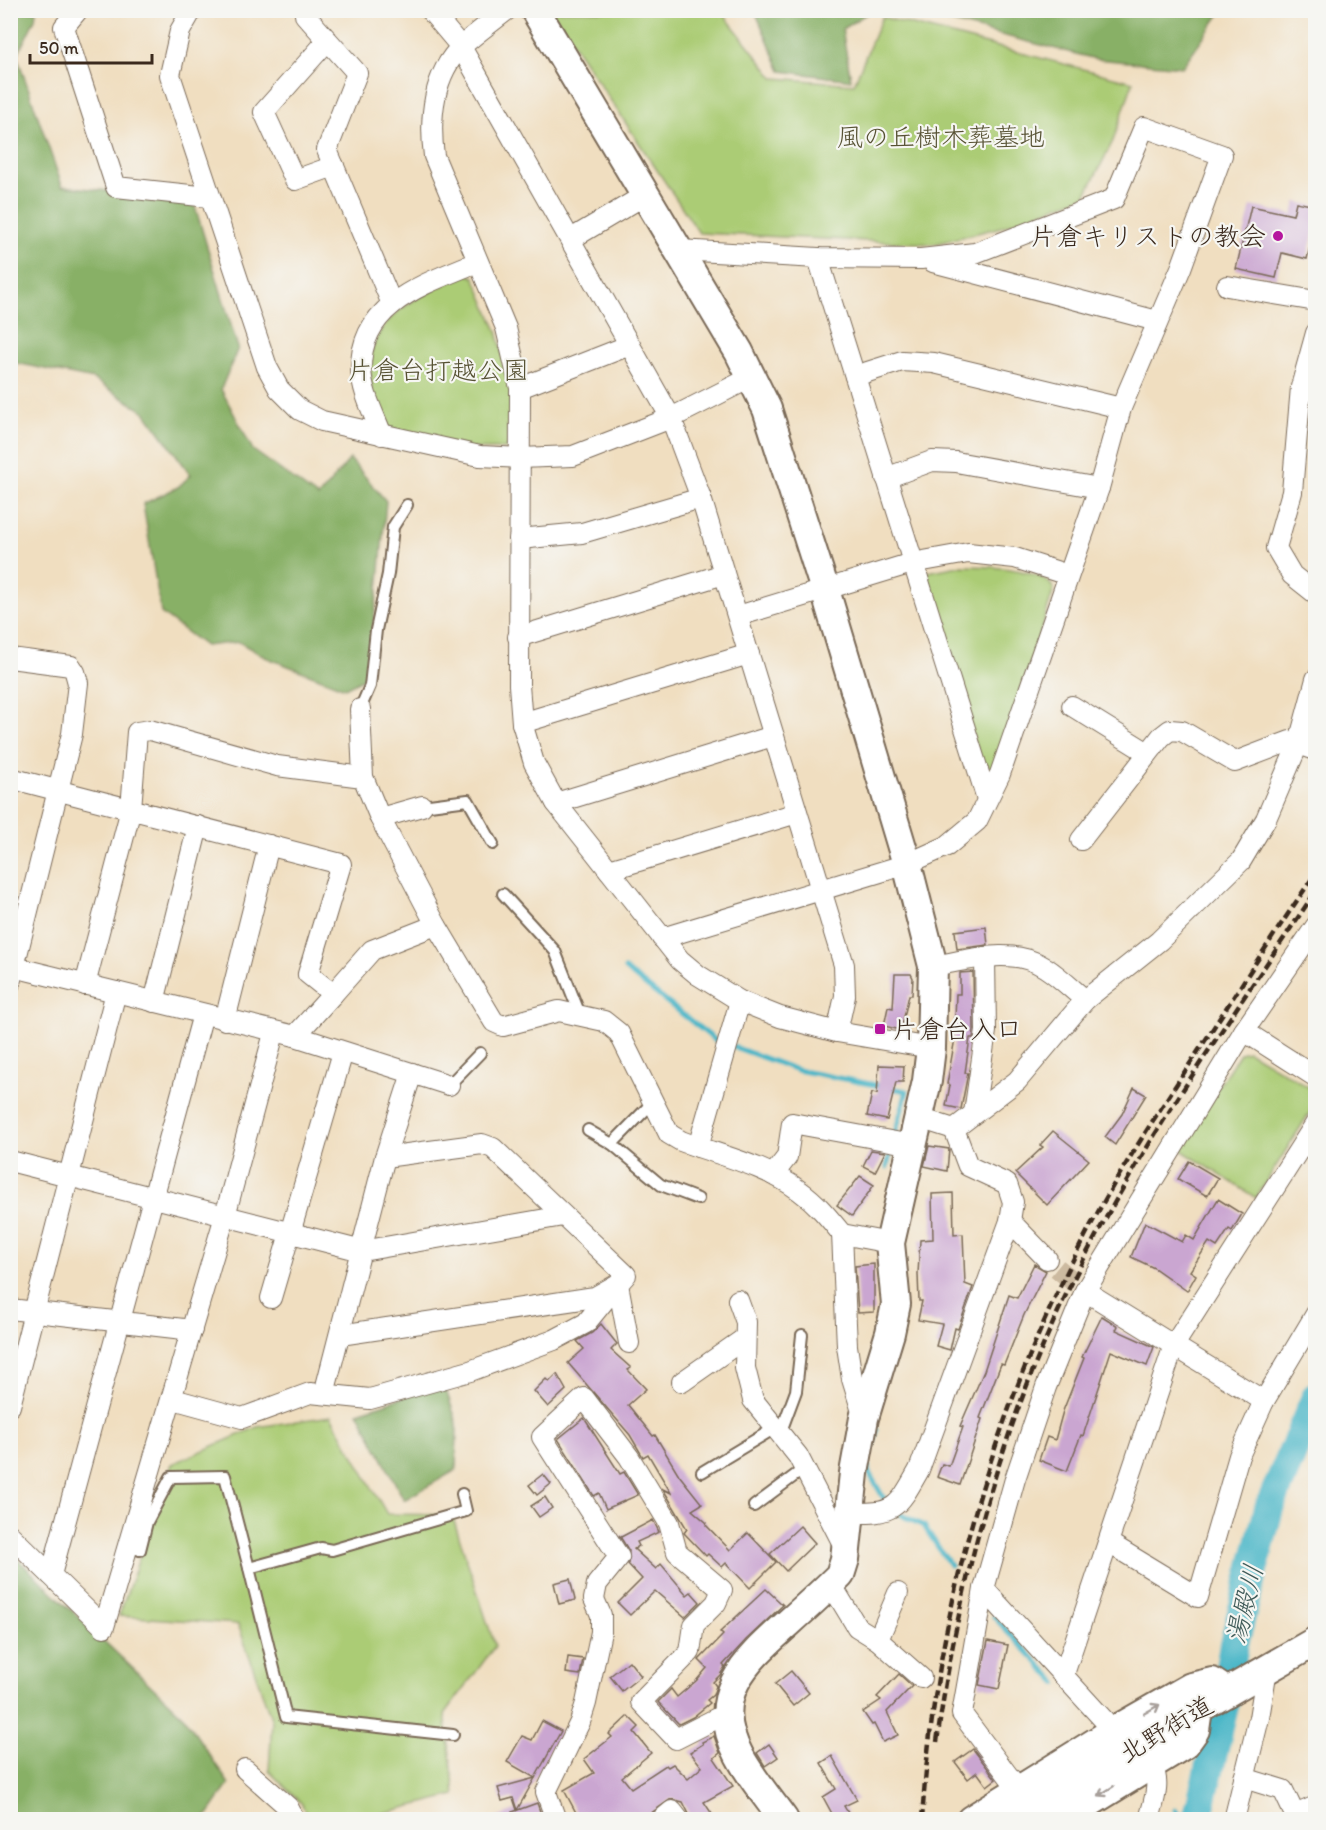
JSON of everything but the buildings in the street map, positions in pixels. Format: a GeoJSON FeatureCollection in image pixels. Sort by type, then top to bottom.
{"type":"FeatureCollection","features":[{"type":"Feature","properties":{"kind":"street"},"geometry":{"type":"LineString","coordinates":[[78,10],[64,27],[116,187],[209,197]]}},
{"type":"Feature","properties":{"kind":"street"},"geometry":{"type":"LineString","coordinates":[[192,10],[180,30],[170,75],[256,340],[279,389],[300,410],[322,421],[480,456],[520,458],[573,456],[671,418],[752,377]]}},
{"type":"Feature","properties":{"kind":"street"},"geometry":{"type":"LineString","coordinates":[[430,10],[461,47],[671,418],[701,498],[844,965],[845,996],[837,1032]]}},
{"type":"Feature","properties":{"kind":"street"},"geometry":{"type":"LineString","coordinates":[[507,10],[461,47],[443,72],[433,106],[431,130],[434,156],[506,328],[520,388],[518,637],[522,723],[534,763],[556,803],[662,938],[698,975],[740,1001],[780,1017],[837,1032],[932,1048]]}},
{"type":"Feature","properties":{"kind":"street"},"geometry":{"type":"LineString","coordinates":[[535,10],[679,250],[752,377],[767,409],[825,590],[907,864],[933,966],[932,1048],[905,1137],[890,1243],[896,1304],[890,1333],[864,1418],[849,1513],[846,1550],[840,1575],[753,1654],[740,1671],[729,1695],[727,1713],[730,1734],[739,1756],[784,1820]]}},
{"type":"Feature","properties":{"kind":"street"},"geometry":{"type":"LineString","coordinates":[[305,15],[357,73],[327,150],[392,304]]}},
{"type":"Feature","properties":{"kind":"street"},"geometry":{"type":"LineString","coordinates":[[327,41],[264,112],[295,180],[334,166]]}},
{"type":"Feature","properties":{"kind":"street"},"geometry":{"type":"LineString","coordinates":[[662,938],[907,864],[947,846],[977,821],[1000,774],[1099,489],[1121,408],[1181,268],[1222,155],[1144,127],[1114,199],[975,253],[921,259],[818,258],[679,250]]}},
{"type":"Feature","properties":{"kind":"street"},"geometry":{"type":"LineString","coordinates":[[571,239],[645,195]]}},
{"type":"Feature","properties":{"kind":"street"},"geometry":{"type":"LineString","coordinates":[[818,258],[987,799]]}},
{"type":"Feature","properties":{"kind":"street"},"geometry":{"type":"LineString","coordinates":[[921,259],[1157,321]]}},
{"type":"Feature","properties":{"kind":"street"},"geometry":{"type":"LineString","coordinates":[[382,435],[365,392],[362,369],[369,333],[392,304],[406,292],[477,262]]}},
{"type":"Feature","properties":{"kind":"street"},"geometry":{"type":"LineString","coordinates":[[1227,286],[1316,301]]}},
{"type":"Feature","properties":{"kind":"street"},"geometry":{"type":"LineString","coordinates":[[1316,333],[1301,387],[1292,492],[1276,548],[1292,575],[1316,594]]}},
{"type":"Feature","properties":{"kind":"street"},"geometry":{"type":"LineString","coordinates":[[520,388],[630,345]]}},
{"type":"Feature","properties":{"kind":"street"},"geometry":{"type":"LineString","coordinates":[[855,376],[902,361],[934,363],[1121,408]]}},
{"type":"Feature","properties":{"kind":"street"},"geometry":{"type":"LineString","coordinates":[[886,478],[932,461],[956,462],[1099,489]]}},
{"type":"Feature","properties":{"kind":"street"},"geometry":{"type":"LineString","coordinates":[[519,539],[582,534],[701,498]]}},
{"type":"Feature","properties":{"kind":"street"},"geometry":{"type":"LineString","coordinates":[[738,616],[912,563],[968,553],[1015,558],[1068,575]]}},
{"type":"Feature","properties":{"kind":"street"},"geometry":{"type":"LineString","coordinates":[[518,637],[724,574]]}},
{"type":"Feature","properties":{"kind":"street"},"geometry":{"type":"LineString","coordinates":[[522,723],[749,654]]}},
{"type":"Feature","properties":{"kind":"street"},"geometry":{"type":"LineString","coordinates":[[10,657],[70,666],[75,672],[78,684],[72,735],[12,972],[85,985],[274,1033],[296,1036],[449,1085]]}},
{"type":"Feature","properties":{"kind":"street"},"geometry":{"type":"LineString","coordinates":[[773,1175],[787,1157],[792,1123],[905,1137],[954,1129],[1017,1081],[1085,1000],[1159,941],[1241,861],[1307,746],[1316,679]]}},
{"type":"Feature","properties":{"kind":"street"},"geometry":{"type":"LineString","coordinates":[[1072,706],[1148,753]]}},
{"type":"Feature","properties":{"kind":"street"},"geometry":{"type":"LineString","coordinates":[[360,709],[363,777],[380,818],[436,925],[494,1022],[503,1026],[559,1011],[604,1021],[619,1033],[669,1134],[773,1175],[799,1189],[821,1208],[842,1234],[847,1346],[852,1379],[864,1418]]}},
{"type":"Feature","properties":{"kind":"street"},"geometry":{"type":"LineString","coordinates":[[85,985],[131,809],[137,732],[150,730],[277,766],[363,777]]}},
{"type":"Feature","properties":{"kind":"street"},"geometry":{"type":"LineString","coordinates":[[1081,840],[1148,753],[1170,730],[1182,731],[1235,762],[1290,741],[1307,746]]}},
{"type":"Feature","properties":{"kind":"street"},"geometry":{"type":"LineString","coordinates":[[556,803],[773,736]]}},
{"type":"Feature","properties":{"kind":"street"},"geometry":{"type":"LineString","coordinates":[[10,778],[340,864],[308,974],[333,994]]}},
{"type":"Feature","properties":{"kind":"street"},"geometry":{"type":"LineString","coordinates":[[380,818],[422,806]]}},
{"type":"Feature","properties":{"kind":"street"},"geometry":{"type":"LineString","coordinates":[[609,870],[797,813]]}},
{"type":"Feature","properties":{"kind":"street"},"geometry":{"type":"LineString","coordinates":[[154,1002],[198,826]]}},
{"type":"Feature","properties":{"kind":"street"},"geometry":{"type":"LineString","coordinates":[[225,1020],[269,845]]}},
{"type":"Feature","properties":{"kind":"street"},"geometry":{"type":"LineString","coordinates":[[296,1036],[372,950],[436,925]]}},
{"type":"Feature","properties":{"kind":"street"},"geometry":{"type":"LineString","coordinates":[[1018,1790],[962,1714],[984,1589],[1025,1448],[1046,1387],[1085,1291],[1244,1030],[1316,926]]}},
{"type":"Feature","properties":{"kind":"street"},"geometry":{"type":"LineString","coordinates":[[933,966],[985,957],[1023,957],[1045,967],[1085,1000]]}},
{"type":"Feature","properties":{"kind":"street"},"geometry":{"type":"LineString","coordinates":[[974,1113],[986,1031],[985,957]]}},
{"type":"Feature","properties":{"kind":"street"},"geometry":{"type":"LineString","coordinates":[[10,1406],[116,992]]}},
{"type":"Feature","properties":{"kind":"street"},"geometry":{"type":"LineString","coordinates":[[698,1147],[740,1001]]}},
{"type":"Feature","properties":{"kind":"street"},"geometry":{"type":"LineString","coordinates":[[51,1575],[203,1014]]}},
{"type":"Feature","properties":{"kind":"street"},"geometry":{"type":"LineString","coordinates":[[1244,1030],[1316,1077]]}},
{"type":"Feature","properties":{"kind":"street"},"geometry":{"type":"LineString","coordinates":[[10,1535],[104,1627],[173,1399],[274,1033]]}},
{"type":"Feature","properties":{"kind":"street"},"geometry":{"type":"LineString","coordinates":[[271,1298],[343,1052]]}},
{"type":"Feature","properties":{"kind":"street"},"geometry":{"type":"LineString","coordinates":[[324,1394],[385,1156],[412,1073]]}},
{"type":"Feature","properties":{"kind":"street"},"geometry":{"type":"LineString","coordinates":[[1064,1674],[1174,1345],[1316,1123]]}},
{"type":"Feature","properties":{"kind":"street"},"geometry":{"type":"LineString","coordinates":[[849,1513],[882,1513],[902,1500],[920,1470],[1010,1221],[1013,1202],[1007,1184],[968,1166],[954,1129]]}},
{"type":"Feature","properties":{"kind":"street"},"geometry":{"type":"LineString","coordinates":[[173,1399],[242,1418],[310,1393],[370,1400],[470,1371],[554,1340],[586,1323],[626,1275],[493,1148],[482,1144],[385,1156]]}},
{"type":"Feature","properties":{"kind":"street"},"geometry":{"type":"LineString","coordinates":[[10,1161],[362,1251],[563,1216]]}},
{"type":"Feature","properties":{"kind":"street"},"geometry":{"type":"LineString","coordinates":[[1010,1221],[1047,1259]]}},
{"type":"Feature","properties":{"kind":"street"},"geometry":{"type":"LineString","coordinates":[[842,1234],[890,1243]]}},
{"type":"Feature","properties":{"kind":"street"},"geometry":{"type":"LineString","coordinates":[[340,1335],[595,1297],[618,1284]]}},
{"type":"Feature","properties":{"kind":"street"},"geometry":{"type":"LineString","coordinates":[[618,1284],[628,1343]]}},
{"type":"Feature","properties":{"kind":"street"},"geometry":{"type":"LineString","coordinates":[[1085,1291],[1264,1401]]}},
{"type":"Feature","properties":{"kind":"street"},"geometry":{"type":"LineString","coordinates":[[738,1299],[746,1322],[745,1368],[753,1400],[805,1468],[846,1550]]}},
{"type":"Feature","properties":{"kind":"street"},"geometry":{"type":"LineString","coordinates":[[10,1309],[192,1330]]}},
{"type":"Feature","properties":{"kind":"street"},"geometry":{"type":"LineString","coordinates":[[1109,1543],[1198,1598],[1228,1486],[1264,1401],[1316,1314]]}},
{"type":"Feature","properties":{"kind":"street"},"geometry":{"type":"LineString","coordinates":[[682,1382],[745,1338]]}},
{"type":"Feature","properties":{"kind":"street"},"geometry":{"type":"LineString","coordinates":[[556,1820],[546,1792],[580,1722],[586,1702],[601,1632],[601,1615],[594,1599],[597,1584],[618,1557],[542,1437],[584,1398],[629,1457],[669,1522],[677,1552],[722,1590],[716,1603],[694,1625],[690,1652],[641,1702],[675,1739],[727,1713]]}},
{"type":"Feature","properties":{"kind":"street"},"geometry":{"type":"LineString","coordinates":[[831,1584],[857,1627],[878,1641],[921,1678]]}},
{"type":"Feature","properties":{"kind":"street"},"geometry":{"type":"LineString","coordinates":[[984,1589],[1114,1731]]}},
{"type":"Feature","properties":{"kind":"street"},"geometry":{"type":"LineString","coordinates":[[878,1641],[898,1593]]}},
{"type":"Feature","properties":{"kind":"street","name":"北野街道"},"geometry":{"type":"LineString","coordinates":[[1018,1820],[1191,1704],[1212,1682],[1227,1692],[1316,1641]]}},
{"type":"Feature","properties":{"kind":"street"},"geometry":{"type":"LineString","coordinates":[[1234,1820],[1265,1670]]}},
{"type":"Feature","properties":{"kind":"street"},"geometry":{"type":"LineString","coordinates":[[971,1820],[1114,1731],[1191,1704],[1192,1737],[1177,1749],[1061,1820]]}},
{"type":"Feature","properties":{"kind":"street"},"geometry":{"type":"LineString","coordinates":[[1149,1820],[1158,1780],[1152,1764]]}},
{"type":"Feature","properties":{"kind":"street"},"geometry":{"type":"LineString","coordinates":[[245,1769],[288,1807],[295,1820]]}},
{"type":"Feature","properties":{"kind":"street"},"geometry":{"type":"LineString","coordinates":[[1244,1778],[1283,1790],[1296,1817],[1316,1806]]}},
{"type":"Feature","properties":{"kind":"street"},"geometry":{"type":"LineString","coordinates":[[661,1820],[672,1811],[679,1820]]}},
{"type":"Feature","properties":{"kind":"lane"},"geometry":{"type":"LineString","coordinates":[[360,709],[370,686],[376,630],[388,574],[393,527],[407,505]]}},
{"type":"Feature","properties":{"kind":"lane"},"geometry":{"type":"LineString","coordinates":[[422,806],[468,800],[493,844]]}},
{"type":"Feature","properties":{"kind":"lane"},"geometry":{"type":"LineString","coordinates":[[503,894],[555,951],[581,1017]]}},
{"type":"Feature","properties":{"kind":"lane"},"geometry":{"type":"LineString","coordinates":[[449,1085],[480,1053]]}},
{"type":"Feature","properties":{"kind":"lane"},"geometry":{"type":"LineString","coordinates":[[612,1144],[653,1102]]}},
{"type":"Feature","properties":{"kind":"lane"},"geometry":{"type":"LineString","coordinates":[[588,1130],[612,1144],[661,1185],[699,1199]]}},
{"type":"Feature","properties":{"kind":"lane"},"geometry":{"type":"LineString","coordinates":[[702,1472],[778,1431],[796,1391],[802,1335]]}},
{"type":"Feature","properties":{"kind":"lane"},"geometry":{"type":"LineString","coordinates":[[754,1506],[805,1468]]}},
{"type":"Feature","properties":{"kind":"lane"},"geometry":{"type":"LineString","coordinates":[[128,1546],[140,1550],[147,1522],[171,1477],[225,1476],[286,1717],[453,1735]]}},
{"type":"Feature","properties":{"kind":"lane"},"geometry":{"type":"LineString","coordinates":[[249,1568],[321,1548],[332,1550],[466,1511],[462,1494]]}},
{"type":"Feature","properties":{"kind":"green space"},"geometry":{"type":"Polygon","coordinates":[[[11,11],[36,11],[35,19],[17,56],[62,186],[193,200],[238,348],[221,389],[253,450],[318,497],[350,459],[386,501],[379,581],[366,677],[345,688],[265,657],[239,642],[205,646],[161,613],[143,504],[178,487],[191,475],[145,412],[93,379],[11,362],[11,11]]]}},
{"type":"Feature","properties":{"kind":"green space","name":"風の丘樹木葬墓地"},"geometry":{"type":"Polygon","coordinates":[[[551,11],[721,11],[774,78],[854,84],[882,17],[1133,82],[1113,141],[1085,196],[1001,227],[934,244],[699,233],[551,11]]]}},
{"type":"Feature","properties":{"kind":"green space"},"geometry":{"type":"Polygon","coordinates":[[[755,11],[871,11],[842,29],[851,80],[781,71],[755,11]]]}},
{"type":"Feature","properties":{"kind":"green space"},"geometry":{"type":"Polygon","coordinates":[[[906,11],[1222,11],[1182,67],[1096,59],[906,11]]]}},
{"type":"Feature","properties":{"kind":"green space","name":"片倉台打越公園"},"geometry":{"type":"Polygon","coordinates":[[[467,274],[474,277],[497,331],[512,393],[510,444],[507,449],[470,449],[384,427],[372,392],[370,364],[374,344],[383,327],[411,302],[467,274]]]}},
{"type":"Feature","properties":{"kind":"green space"},"geometry":{"type":"Polygon","coordinates":[[[1315,379],[1315,453],[1309,412],[1315,379]]]}},
{"type":"Feature","properties":{"kind":"green space"},"geometry":{"type":"Polygon","coordinates":[[[959,566],[996,567],[1025,572],[1038,576],[1054,589],[996,769],[984,773],[922,573],[959,566]]]}},
{"type":"Feature","properties":{"kind":"green space"},"geometry":{"type":"Polygon","coordinates":[[[1248,1051],[1315,1091],[1315,1104],[1256,1198],[1178,1148],[1240,1053],[1248,1051]]]}},
{"type":"Feature","properties":{"kind":"green space"},"geometry":{"type":"Polygon","coordinates":[[[444,1384],[457,1423],[456,1470],[404,1500],[358,1412],[444,1384]]]}},
{"type":"Feature","properties":{"kind":"green space"},"geometry":{"type":"Polygon","coordinates":[[[331,1416],[387,1514],[452,1515],[495,1646],[445,1714],[455,1795],[360,1819],[308,1819],[302,1804],[269,1771],[272,1721],[238,1624],[119,1616],[172,1464],[257,1427],[331,1416]]]}},
{"type":"Feature","properties":{"kind":"green space"},"geometry":{"type":"Polygon","coordinates":[[[10,1552],[184,1717],[229,1784],[205,1819],[11,1819],[10,1552]]]}},
{"type":"Feature","properties":{"kind":"waterway"},"geometry":{"type":"LineString","coordinates":[[625,969],[715,1040],[797,1070],[907,1091],[894,1137]]}},
{"type":"Feature","properties":{"kind":"waterway"},"geometry":{"type":"LineString","coordinates":[[887,1167],[892,1146]]}},
{"type":"Feature","properties":{"kind":"waterway","name":"湯殿川"},"geometry":{"type":"LineString","coordinates":[[1197,1820],[1224,1706],[1234,1644],[1269,1508],[1316,1397]]}},
{"type":"Feature","properties":{"kind":"waterway"},"geometry":{"type":"LineString","coordinates":[[873,1446],[877,1430]]}},
{"type":"Feature","properties":{"kind":"waterway"},"geometry":{"type":"LineString","coordinates":[[869,1467],[868,1471],[886,1502]]}},
{"type":"Feature","properties":{"kind":"waterway"},"geometry":{"type":"LineString","coordinates":[[899,1514],[924,1526],[950,1565]]}},
{"type":"Feature","properties":{"kind":"waterway"},"geometry":{"type":"LineString","coordinates":[[994,1617],[1057,1683]]}},
{"type":"Feature","properties":{"kind":"waterway"},"geometry":{"type":"LineString","coordinates":[[1175,1810],[1184,1820]]}},
{"type":"Feature","properties":{"kind":"tunnel"},"geometry":{"type":"LineString","coordinates":[[1057,1268],[1085,1291]]}},
{"type":"Feature","properties":{"kind":"railway"},"geometry":{"type":"LineString","coordinates":[[922,1820],[939,1670],[954,1596],[972,1524],[994,1452],[1019,1382],[1048,1312],[1081,1244],[1135,1148],[1316,873]]}},
{"type":"Feature","properties":{"kind":"railway"},"geometry":{"type":"LineString","coordinates":[[937,1742],[959,1614],[974,1550],[1012,1426],[1061,1305],[1115,1201],[1142,1156],[1198,1066],[1316,891]]}},
{"type":"Feature","properties":{"kind":"place","name":"片倉キリストの教会"},"geometry":{"type":"Point","coordinates":[1278,236]}},
{"type":"Feature","properties":{"kind":"place","name":"片倉台入口"},"geometry":{"type":"Point","coordinates":[880,1029]}}]}
